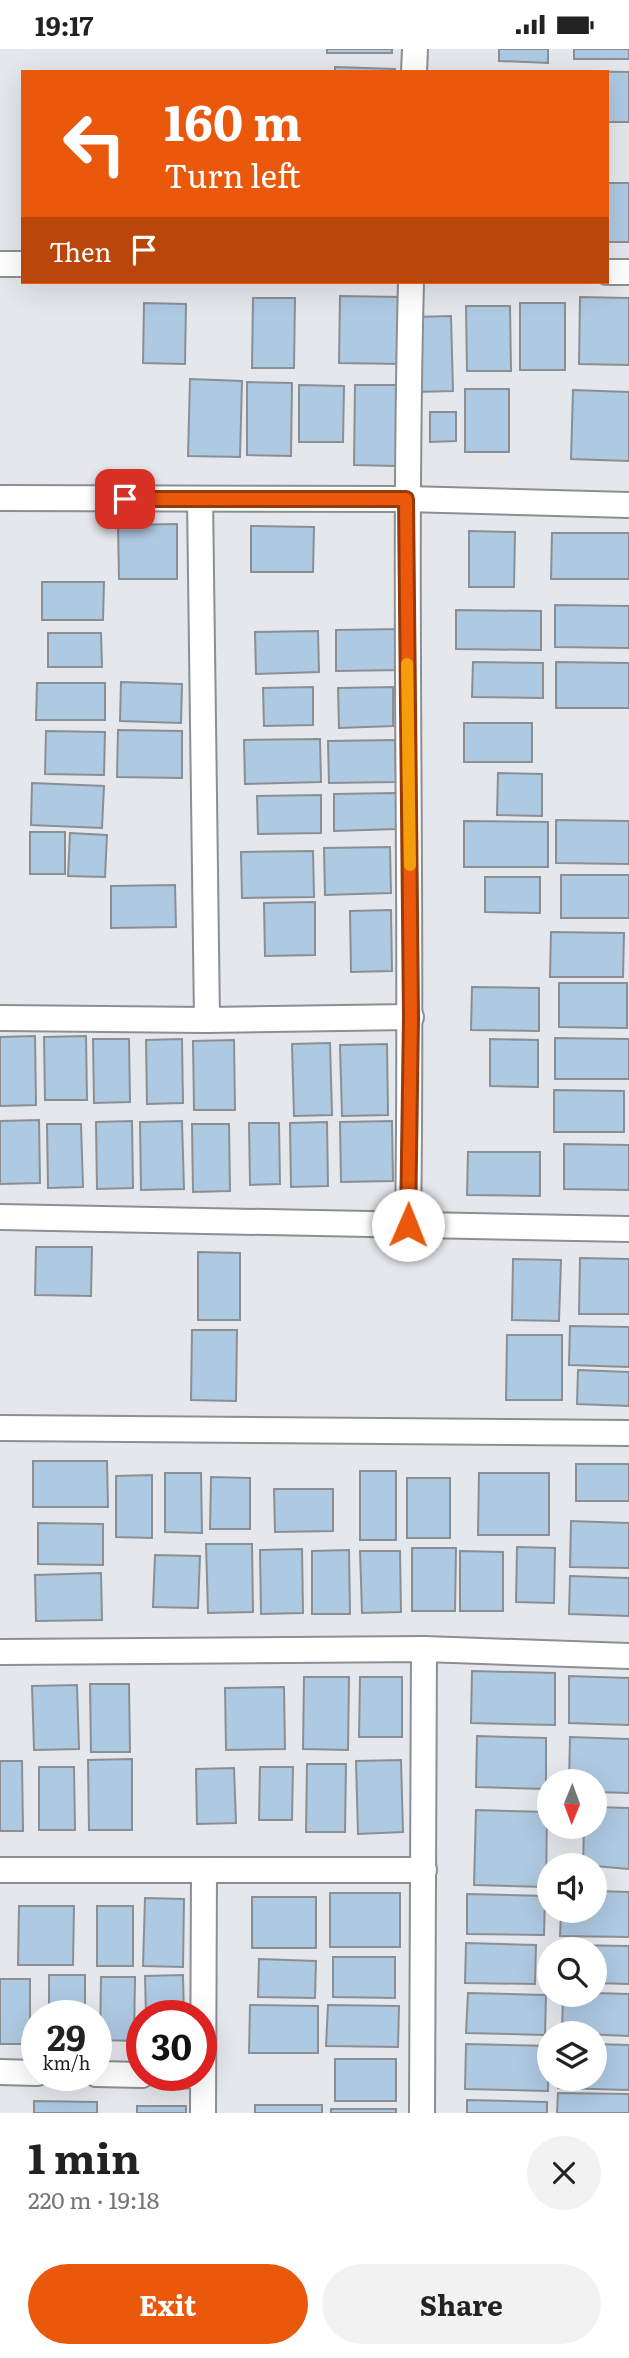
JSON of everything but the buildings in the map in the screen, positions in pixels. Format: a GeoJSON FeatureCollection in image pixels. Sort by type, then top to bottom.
{"type":"FeatureCollection","features":[{"type":"Feature","properties":{"kind":"street"},"geometry":{"type":"LineString","coordinates":[[414,70],[415,49]]}},
{"type":"Feature","properties":{"kind":"street"},"geometry":{"type":"LineString","coordinates":[[0,264],[21,264]]}},
{"type":"Feature","properties":{"kind":"street"},"geometry":{"type":"LineString","coordinates":[[609,272],[629,272]]}},
{"type":"Feature","properties":{"kind":"street"},"geometry":{"type":"LineString","coordinates":[[408,1225],[411,1017],[406,499],[411,284]]}},
{"type":"Feature","properties":{"kind":"street"},"geometry":{"type":"LineString","coordinates":[[0,498],[406,499],[629,505]]}},
{"type":"Feature","properties":{"kind":"street"},"geometry":{"type":"LineString","coordinates":[[200,499],[207,1020]]}},
{"type":"Feature","properties":{"kind":"street"},"geometry":{"type":"LineString","coordinates":[[0,1018],[207,1020],[411,1017]]}},
{"type":"Feature","properties":{"kind":"street"},"geometry":{"type":"LineString","coordinates":[[0,1217],[629,1229]]}},
{"type":"Feature","properties":{"kind":"street"},"geometry":{"type":"LineString","coordinates":[[0,1428],[629,1433]]}},
{"type":"Feature","properties":{"kind":"street"},"geometry":{"type":"LineString","coordinates":[[422,2113],[424,1649]]}},
{"type":"Feature","properties":{"kind":"street"},"geometry":{"type":"LineString","coordinates":[[0,1652],[424,1649],[629,1656]]}},
{"type":"Feature","properties":{"kind":"street"},"geometry":{"type":"LineString","coordinates":[[0,1870],[424,1870]]}},
{"type":"Feature","properties":{"kind":"street"},"geometry":{"type":"LineString","coordinates":[[203,2000],[204,1871]]}},
{"type":"Feature","properties":{"kind":"street"},"geometry":{"type":"LineString","coordinates":[[0,2072],[21,2073]]}},
{"type":"Feature","properties":{"kind":"street"},"geometry":{"type":"LineString","coordinates":[[203,2091],[203,2113]]}},
{"type":"Feature","properties":{"kind":"slow traffic"},"geometry":{"type":"LineString","coordinates":[[407,664],[410,865]]}},
{"type":"Feature","properties":{"kind":"route"},"geometry":{"type":"LineString","coordinates":[[125,499],[406,499],[411,1017],[408,1225]]}}]}
